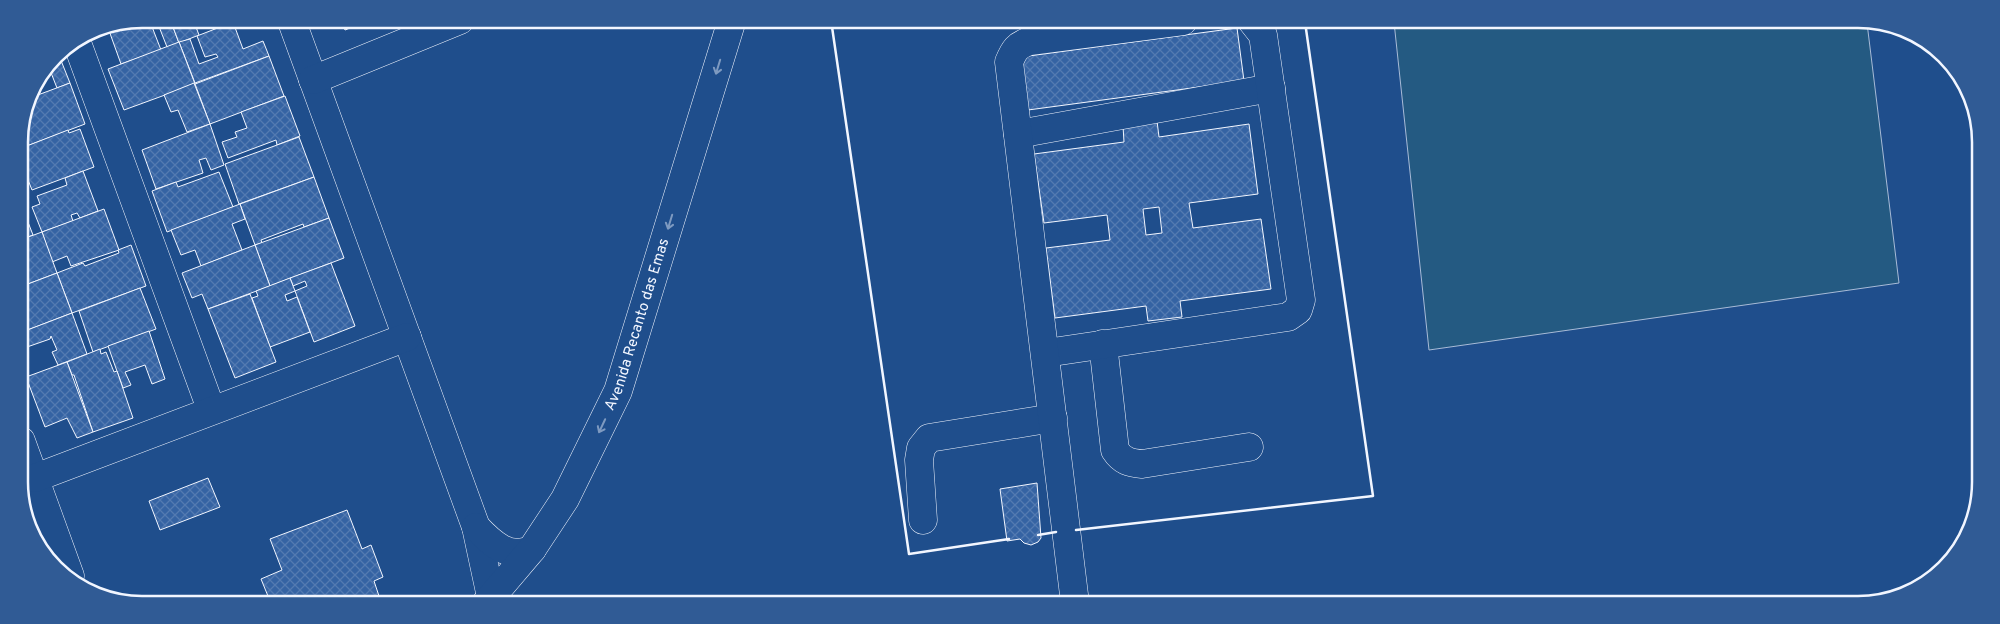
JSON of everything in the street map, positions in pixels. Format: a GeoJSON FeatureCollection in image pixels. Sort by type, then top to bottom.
{"type":"FeatureCollection","features":[{"type":"Feature","properties":{"kind":"street"},"geometry":{"type":"LineString","coordinates":[[294,28],[476,527],[490,596]]}},
{"type":"Feature","properties":{"kind":"street"},"geometry":{"type":"LineString","coordinates":[[313,80],[440,28]]}},
{"type":"Feature","properties":{"kind":"street","name":"Avenida Recanto das Emas"},"geometry":{"type":"LineString","coordinates":[[494,596],[532,549],[565,499],[618,391],[730,28]]}},
{"type":"Feature","properties":{"kind":"street"},"geometry":{"type":"LineString","coordinates":[[1073,596],[1046,353],[1009,62],[1014,49],[1020,44],[1030,41],[1130,28]]}},
{"type":"Feature","properties":{"kind":"street"},"geometry":{"type":"LineString","coordinates":[[1046,353],[1288,317],[1298,310],[1301,300],[1263,35],[1257,28]]}},
{"type":"Feature","properties":{"kind":"street"},"geometry":{"type":"LineString","coordinates":[[78,47],[211,409]]}},
{"type":"Feature","properties":{"kind":"street"},"geometry":{"type":"LineString","coordinates":[[1018,134],[1270,88]]}},
{"type":"Feature","properties":{"kind":"street"},"geometry":{"type":"LineString","coordinates":[[35,478],[211,409],[407,337]]}},
{"type":"Feature","properties":{"kind":"street"},"geometry":{"type":"LineString","coordinates":[[1103,344],[1115,450],[1120,458],[1130,463],[1142,464],[1248,448]]}},
{"type":"Feature","properties":{"kind":"street"},"geometry":{"type":"LineString","coordinates":[[924,520],[919,460],[921,448],[929,438],[1053,418]]}},
{"type":"Feature","properties":{"kind":"street"},"geometry":{"type":"LineString","coordinates":[[28,460],[68,569]]}},
{"type":"Feature","properties":{"kind":"street"},"geometry":{"type":"LineString","coordinates":[[476,527],[490,542],[501,549],[514,553],[526,552],[532,549]]}},
{"type":"Feature","properties":{"kind":"shaded area"},"geometry":{"type":"Polygon","coordinates":[[[1395,28],[1868,28],[1899,283],[1429,350],[1395,28]]]}},
{"type":"Feature","properties":{"kind":"building"},"geometry":{"type":"Polygon","coordinates":[[[126,28],[152,28],[161,50],[121,64],[110,32],[126,28]]]}},
{"type":"Feature","properties":{"kind":"building"},"geometry":{"type":"Polygon","coordinates":[[[160,28],[173,28],[179,43],[167,47],[160,28]]]}},
{"type":"Feature","properties":{"kind":"building"},"geometry":{"type":"Polygon","coordinates":[[[173,28],[196,28],[199,35],[179,43],[173,28]]]}},
{"type":"Feature","properties":{"kind":"building"},"geometry":{"type":"Polygon","coordinates":[[[218,28],[235,28],[243,49],[263,41],[269,56],[195,83],[179,42],[190,39],[199,64],[218,57],[216,54],[205,57],[197,36],[218,28]]]}},
{"type":"Feature","properties":{"kind":"building"},"geometry":{"type":"Polygon","coordinates":[[[1237,28],[1244,81],[1028,110],[1021,57],[1237,28]]]}},
{"type":"Feature","properties":{"kind":"building"},"geometry":{"type":"Polygon","coordinates":[[[179,42],[195,84],[124,110],[108,69],[179,42]]]}},
{"type":"Feature","properties":{"kind":"building"},"geometry":{"type":"Polygon","coordinates":[[[269,56],[284,96],[210,124],[195,84],[269,56]]]}},
{"type":"Feature","properties":{"kind":"building"},"geometry":{"type":"Polygon","coordinates":[[[61,61],[70,83],[57,88],[51,72],[61,61]]]}},
{"type":"Feature","properties":{"kind":"building"},"geometry":{"type":"Polygon","coordinates":[[[70,83],[85,124],[28,146],[28,126],[37,95],[70,83]]]}},
{"type":"Feature","properties":{"kind":"building"},"geometry":{"type":"Polygon","coordinates":[[[194,83],[210,124],[187,132],[178,110],[171,112],[164,95],[194,83]]]}},
{"type":"Feature","properties":{"kind":"building"},"geometry":{"type":"Polygon","coordinates":[[[285,96],[300,136],[277,145],[276,140],[228,158],[222,142],[237,137],[235,132],[247,128],[241,112],[285,96]]]}},
{"type":"Feature","properties":{"kind":"building"},"geometry":{"type":"Polygon","coordinates":[[[1157,121],[1159,137],[1249,124],[1258,194],[1189,203],[1193,228],[1261,219],[1271,289],[1180,301],[1182,317],[1148,321],[1146,306],[1055,318],[1046,248],[1110,240],[1107,215],[1044,223],[1034,154],[1124,142],[1123,126],[1157,121]],[[1159,207],[1143,209],[1146,235],[1162,233],[1159,207]]]}},
{"type":"Feature","properties":{"kind":"building"},"geometry":{"type":"Polygon","coordinates":[[[210,124],[224,165],[211,170],[206,158],[199,160],[203,173],[156,189],[142,150],[210,124]]]}},
{"type":"Feature","properties":{"kind":"building"},"geometry":{"type":"Polygon","coordinates":[[[80,129],[94,167],[32,190],[28,180],[28,146],[68,130],[69,133],[80,129]]]}},
{"type":"Feature","properties":{"kind":"building"},"geometry":{"type":"Polygon","coordinates":[[[299,137],[314,177],[239,204],[225,164],[299,137]]]}},
{"type":"Feature","properties":{"kind":"building"},"geometry":{"type":"Polygon","coordinates":[[[83,171],[98,211],[80,218],[77,213],[71,215],[73,221],[42,232],[32,207],[40,204],[37,196],[67,185],[65,178],[83,171]]]}},
{"type":"Feature","properties":{"kind":"building"},"geometry":{"type":"Polygon","coordinates":[[[219,172],[233,207],[167,232],[152,191],[176,182],[178,187],[219,172]]]}},
{"type":"Feature","properties":{"kind":"building"},"geometry":{"type":"Polygon","coordinates":[[[314,177],[329,218],[304,227],[303,224],[261,240],[262,243],[255,245],[240,204],[314,177]]]}},
{"type":"Feature","properties":{"kind":"building"},"geometry":{"type":"Polygon","coordinates":[[[240,204],[245,219],[232,224],[242,250],[201,266],[195,250],[181,255],[171,230],[240,204]]]}},
{"type":"Feature","properties":{"kind":"building"},"geometry":{"type":"Polygon","coordinates":[[[104,209],[119,250],[71,266],[67,256],[52,262],[42,232],[104,209]]]}},
{"type":"Feature","properties":{"kind":"building"},"geometry":{"type":"Polygon","coordinates":[[[329,218],[344,258],[270,286],[255,245],[329,218]]]}},
{"type":"Feature","properties":{"kind":"building"},"geometry":{"type":"Polygon","coordinates":[[[28,222],[33,235],[28,237],[28,222]]]}},
{"type":"Feature","properties":{"kind":"building"},"geometry":{"type":"Polygon","coordinates":[[[42,232],[57,273],[28,284],[28,237],[42,232]]]}},
{"type":"Feature","properties":{"kind":"building"},"geometry":{"type":"Polygon","coordinates":[[[131,245],[146,286],[72,313],[57,273],[83,263],[85,266],[119,253],[118,250],[131,245]]]}},
{"type":"Feature","properties":{"kind":"building"},"geometry":{"type":"Polygon","coordinates":[[[255,245],[270,286],[208,309],[202,294],[192,298],[182,273],[255,245]]]}},
{"type":"Feature","properties":{"kind":"building"},"geometry":{"type":"Polygon","coordinates":[[[331,263],[355,326],[314,342],[295,291],[307,286],[305,281],[293,286],[290,278],[331,263]]]}},
{"type":"Feature","properties":{"kind":"building"},"geometry":{"type":"Polygon","coordinates":[[[57,273],[72,313],[28,330],[28,284],[57,273]]]}},
{"type":"Feature","properties":{"kind":"building"},"geometry":{"type":"Polygon","coordinates":[[[290,278],[295,291],[285,295],[287,301],[297,297],[310,332],[270,347],[252,298],[258,296],[256,291],[290,278]]]}},
{"type":"Feature","properties":{"kind":"building"},"geometry":{"type":"Polygon","coordinates":[[[140,288],[156,329],[93,352],[79,311],[140,288]]]}},
{"type":"Feature","properties":{"kind":"building"},"geometry":{"type":"Polygon","coordinates":[[[250,294],[276,362],[235,378],[208,309],[250,294]]]}},
{"type":"Feature","properties":{"kind":"building"},"geometry":{"type":"Polygon","coordinates":[[[72,313],[87,354],[58,365],[52,352],[57,350],[51,336],[50,339],[28,347],[28,330],[72,313]]]}},
{"type":"Feature","properties":{"kind":"building"},"geometry":{"type":"Polygon","coordinates":[[[149,331],[165,379],[152,384],[145,365],[125,372],[131,385],[123,388],[108,346],[149,331]]]}},
{"type":"Feature","properties":{"kind":"building"},"geometry":{"type":"Polygon","coordinates":[[[100,349],[101,354],[106,352],[114,372],[117,371],[133,418],[93,432],[74,375],[72,375],[67,362],[100,349]]]}},
{"type":"Feature","properties":{"kind":"building"},"geometry":{"type":"Polygon","coordinates":[[[67,362],[93,432],[77,438],[67,418],[45,427],[28,382],[28,376],[67,362]]]}},
{"type":"Feature","properties":{"kind":"building"},"geometry":{"type":"Polygon","coordinates":[[[208,478],[220,507],[160,530],[149,501],[208,478]]]}},
{"type":"Feature","properties":{"kind":"building"},"geometry":{"type":"Polygon","coordinates":[[[1037,483],[1041,538],[1038,542],[1031,545],[1024,543],[1020,539],[1007,541],[1000,489],[1037,483]]]}},
{"type":"Feature","properties":{"kind":"building"},"geometry":{"type":"Polygon","coordinates":[[[347,510],[362,549],[371,545],[383,577],[374,581],[379,596],[268,596],[261,579],[282,570],[270,539],[347,510]]]}},
{"type":"Feature","properties":{"kind":"wall"},"geometry":{"type":"LineString","coordinates":[[832,28],[909,554],[1009,539]]}},
{"type":"Feature","properties":{"kind":"wall"},"geometry":{"type":"LineString","coordinates":[[1076,530],[1373,496],[1306,28]]}},
{"type":"Feature","properties":{"kind":"wall"},"geometry":{"type":"LineString","coordinates":[[1038,535],[1056,532]]}}]}
